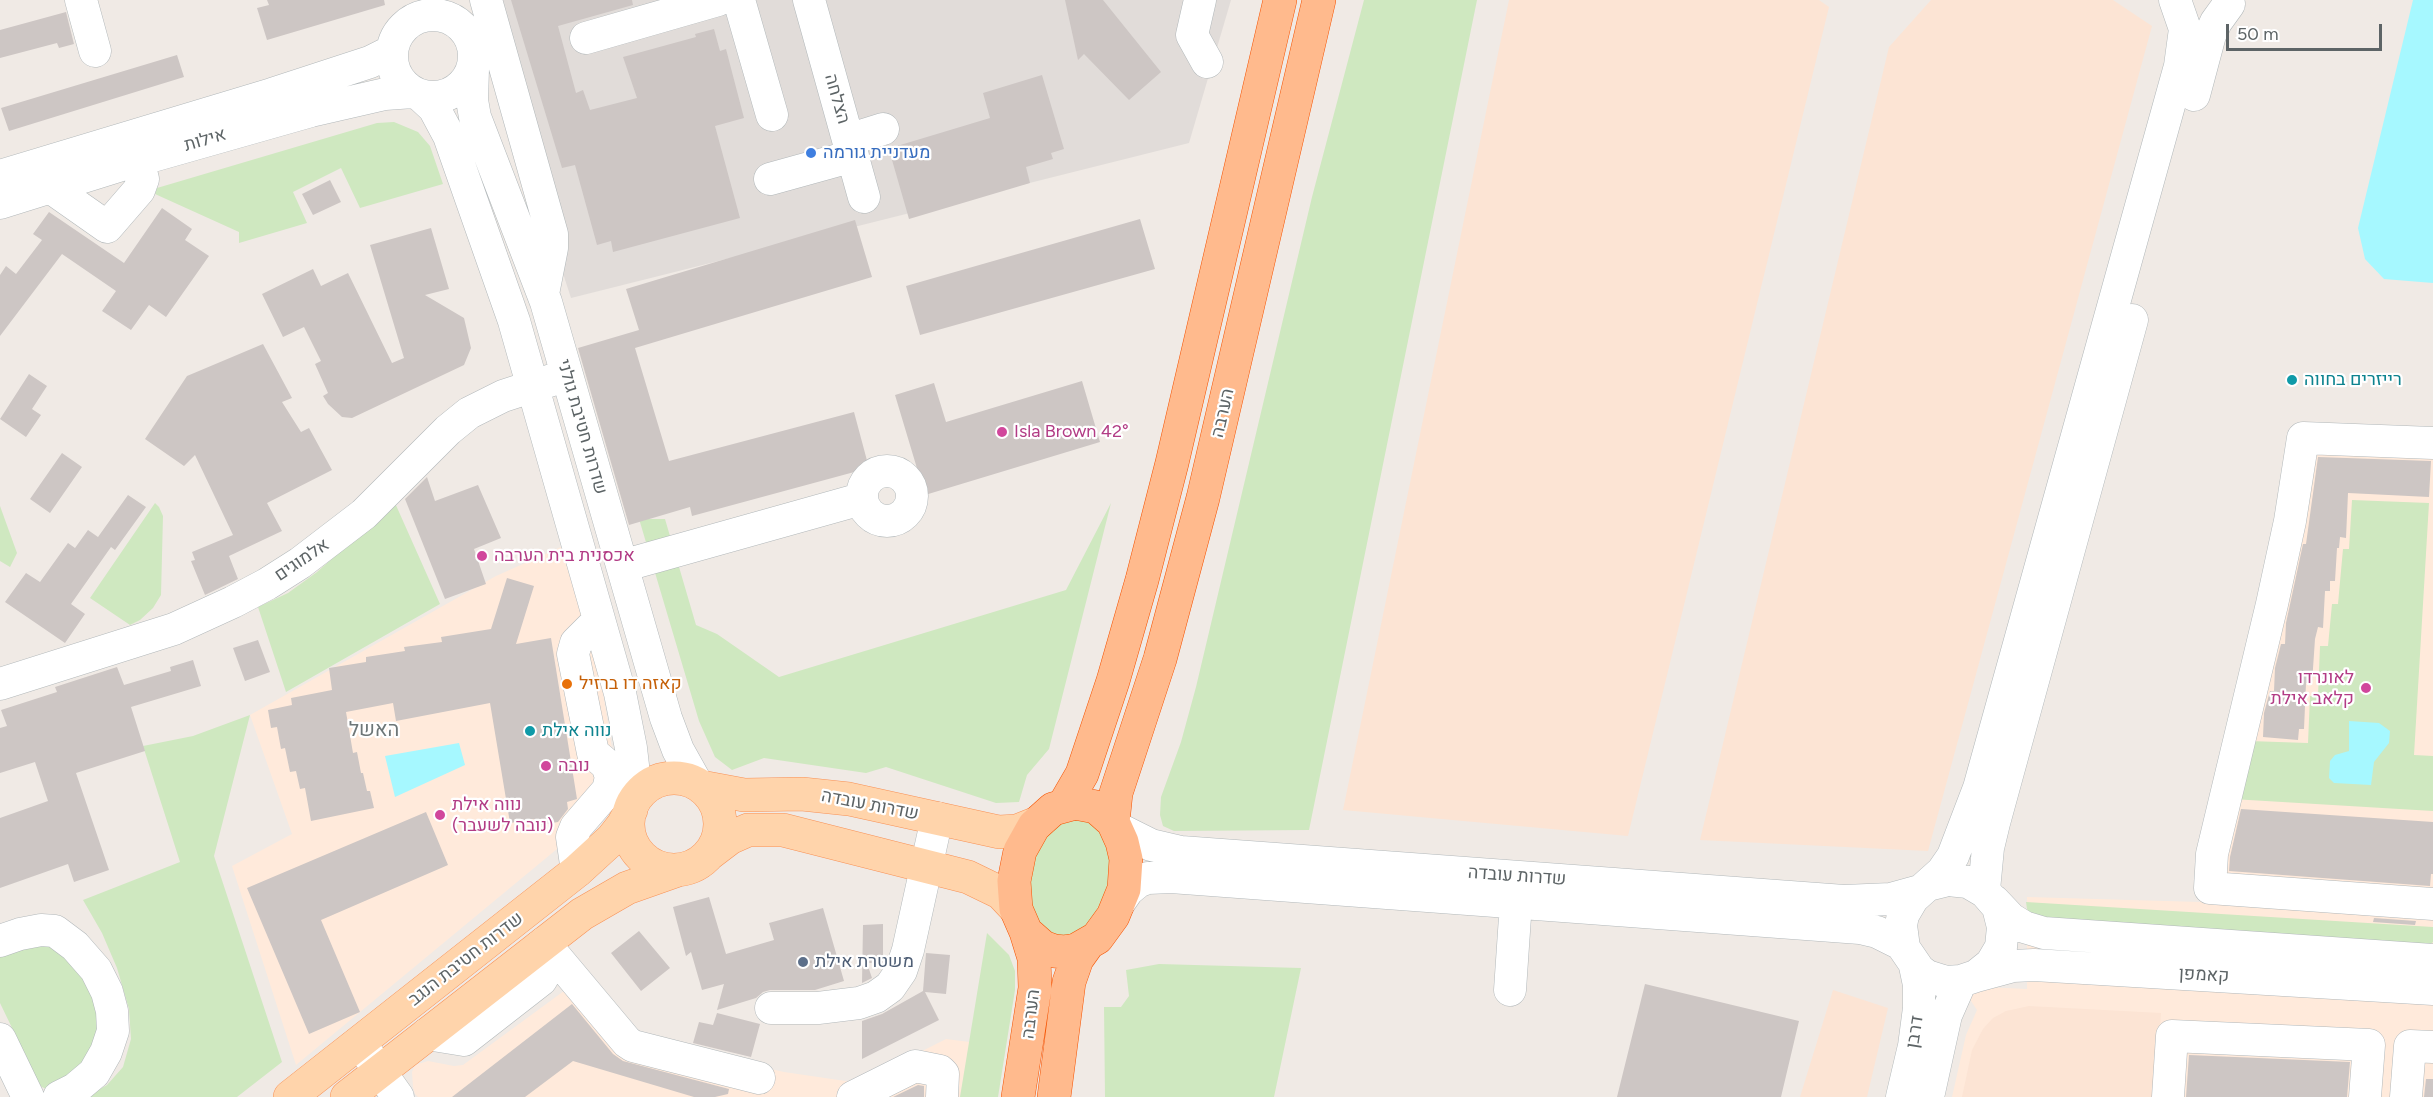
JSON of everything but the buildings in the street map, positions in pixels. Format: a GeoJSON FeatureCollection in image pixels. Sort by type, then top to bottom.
{"type":"FeatureCollection","features":[{"type":"Feature","properties":{"kind":"highway"},"geometry":{"type":"LineString","coordinates":[[1064,805],[1082,774],[1113,681],[1142,580],[1172,464],[1280,0]]}},
{"type":"Feature","properties":{"kind":"highway","name":"הערבה"},"geometry":{"type":"LineString","coordinates":[[1115,825],[1116,793],[1160,659],[1201,507],[1319,0]]}},
{"type":"Feature","properties":{"kind":"highway"},"geometry":{"type":"LineString","coordinates":[[1075,802],[1096,807],[1115,825],[1124,846],[1126,859],[1124,889],[1106,928],[1087,945],[1065,952],[1054,951],[1034,941],[1021,921],[1014,888],[1016,866],[1025,841],[1037,823],[1053,810],[1064,805],[1075,802]]}},
{"type":"Feature","properties":{"kind":"highway","name":"הערבה"},"geometry":{"type":"LineString","coordinates":[[1018,1097],[1035,988],[1034,958],[1021,921]]}},
{"type":"Feature","properties":{"kind":"highway","name":"הערבה"},"geometry":{"type":"LineString","coordinates":[[1054,1097],[1069,982],[1077,958],[1087,945]]}},
{"type":"Feature","properties":{"kind":"main road"},"geometry":{"type":"LineString","coordinates":[[709,854],[718,838],[720,821],[715,803],[699,786],[680,779],[662,780],[645,789],[632,806],[629,819],[630,837],[638,853],[645,860],[660,868],[678,870],[696,865],[739,833],[770,829],[800,834],[968,877],[1007,898],[1021,921]]}},
{"type":"Feature","properties":{"kind":"main road","name":"שדרות עובדה"},"geometry":{"type":"LineString","coordinates":[[699,786],[744,795],[802,794],[841,797],[999,832],[1017,831],[1037,823]]}},
{"type":"Feature","properties":{"kind":"main road","name":"שדרות חטיבת הנגב"},"geometry":{"type":"LineString","coordinates":[[290,1097],[577,871],[612,839],[623,825],[632,806]]}},
{"type":"Feature","properties":{"kind":"main road","name":"שדרות חטיבת הנגב"},"geometry":{"type":"LineString","coordinates":[[372,1090],[427,1034],[582,914],[642,882],[678,870]]}},
{"type":"Feature","properties":{"kind":"street"},"geometry":{"type":"LineString","coordinates":[[81,0],[95,51]]}},
{"type":"Feature","properties":{"kind":"street"},"geometry":{"type":"LineString","coordinates":[[394,43],[407,24],[422,16],[454,12],[474,45],[473,69],[465,83],[453,93],[436,98],[417,94],[397,75],[394,43],[403,16],[404,0]]}},
{"type":"Feature","properties":{"kind":"street"},"geometry":{"type":"LineString","coordinates":[[486,0],[537,178],[555,183],[564,194],[574,241],[571,251],[545,282]]}},
{"type":"Feature","properties":{"kind":"street"},"geometry":{"type":"LineString","coordinates":[[586,38],[718,0]]}},
{"type":"Feature","properties":{"kind":"street"},"geometry":{"type":"LineString","coordinates":[[739,0],[772,115]]}},
{"type":"Feature","properties":{"kind":"street","name":"הצלחה"},"geometry":{"type":"LineString","coordinates":[[809,0],[864,197]]}},
{"type":"Feature","properties":{"kind":"street"},"geometry":{"type":"LineString","coordinates":[[1200,0],[1192,35],[1207,62]]}},
{"type":"Feature","properties":{"kind":"street"},"geometry":{"type":"LineString","coordinates":[[2175,0],[2189,8],[2205,11],[2220,9],[2232,2]]}},
{"type":"Feature","properties":{"kind":"street"},"geometry":{"type":"LineString","coordinates":[[2175,0],[2185,29],[2180,66],[1985,765],[1969,816],[1953,856],[1942,872],[1913,898],[1903,915],[1901,935],[1909,956],[1927,976],[1936,980],[1969,979],[1991,964],[2001,947],[2003,927],[1989,896],[1988,848],[2210,35],[2216,22],[2232,2]]}},
{"type":"Feature","properties":{"kind":"street","name":"אילות"},"geometry":{"type":"LineString","coordinates":[[0,203],[50,187],[134,147],[272,94],[370,62],[394,43]]}},
{"type":"Feature","properties":{"kind":"street","name":"שדרות חטיבת גולני"},"geometry":{"type":"LineString","coordinates":[[473,69],[472,100],[476,117],[545,282],[567,375],[666,718],[678,750],[699,786]]}},
{"type":"Feature","properties":{"kind":"street","name":"אילות"},"geometry":{"type":"LineString","coordinates":[[0,176],[391,93],[417,94]]}},
{"type":"Feature","properties":{"kind":"street","name":"שדרות חטיבת גולני"},"geometry":{"type":"LineString","coordinates":[[417,94],[434,108],[448,136],[509,306],[617,684],[632,748],[635,783],[632,806]]}},
{"type":"Feature","properties":{"kind":"street"},"geometry":{"type":"LineString","coordinates":[[770,179],[850,148],[883,129]]}},
{"type":"Feature","properties":{"kind":"street"},"geometry":{"type":"LineString","coordinates":[[50,187],[107,227],[139,190],[143,179],[134,147]]}},
{"type":"Feature","properties":{"kind":"street","name":"אלמוגים"},"geometry":{"type":"LineString","coordinates":[[0,684],[174,629],[267,584],[316,552],[364,514],[448,430],[469,413],[491,400],[567,375]]}},
{"type":"Feature","properties":{"kind":"street"},"geometry":{"type":"LineString","coordinates":[[2433,443],[2303,438],[2290,521],[2272,604],[2213,850],[2210,888],[2433,904]]}},
{"type":"Feature","properties":{"kind":"street"},"geometry":{"type":"LineString","coordinates":[[622,566],[861,499]]}},
{"type":"Feature","properties":{"kind":"street"},"geometry":{"type":"LineString","coordinates":[[577,871],[572,837],[576,827],[608,790],[611,777],[607,765],[593,753],[573,654],[576,643],[599,620]]}},
{"type":"Feature","properties":{"kind":"street"},"geometry":{"type":"LineString","coordinates":[[771,1008],[818,1008],[859,1003],[876,997],[890,987],[901,971],[908,950],[936,818]]}},
{"type":"Feature","properties":{"kind":"street","name":"שדרות עובדה"},"geometry":{"type":"LineString","coordinates":[[1115,825],[1150,845],[1181,852],[1844,901],[1892,899],[1924,888]]}},
{"type":"Feature","properties":{"kind":"street","name":"שדרות עובדה"},"geometry":{"type":"LineString","coordinates":[[1119,903],[1128,890],[1139,881],[1163,877],[1860,928],[1877,932],[1909,956]]}},
{"type":"Feature","properties":{"kind":"street"},"geometry":{"type":"LineString","coordinates":[[1924,888],[1948,880],[1958,880],[1968,882],[1989,896]]}},
{"type":"Feature","properties":{"kind":"street","name":"קאמפן"},"geometry":{"type":"LineString","coordinates":[[1989,896],[2012,919],[2024,927],[2044,933],[2433,960]]}},
{"type":"Feature","properties":{"kind":"street"},"geometry":{"type":"LineString","coordinates":[[1510,990],[1516,902]]}},
{"type":"Feature","properties":{"kind":"street"},"geometry":{"type":"LineString","coordinates":[[0,941],[41,930],[55,931],[75,946],[96,970],[107,992],[112,1011],[113,1031],[106,1052],[94,1073],[75,1089],[59,1097]]}},
{"type":"Feature","properties":{"kind":"street"},"geometry":{"type":"LineString","coordinates":[[542,945],[633,1046],[759,1078]]}},
{"type":"Feature","properties":{"kind":"street","name":"דרבן"},"geometry":{"type":"LineString","coordinates":[[1902,1097],[1914,1046],[1919,1008],[1919,985],[1909,956]]}},
{"type":"Feature","properties":{"kind":"street","name":"קאמפן"},"geometry":{"type":"LineString","coordinates":[[1969,979],[2013,966],[2044,966],[2433,988]]}},
{"type":"Feature","properties":{"kind":"street","name":"דרבן"},"geometry":{"type":"LineString","coordinates":[[1928,1097],[1946,1015],[1969,979]]}},
{"type":"Feature","properties":{"kind":"street"},"geometry":{"type":"LineString","coordinates":[[2168,1097],[2172,1036],[2369,1045],[2366,1097]]}},
{"type":"Feature","properties":{"kind":"street"},"geometry":{"type":"LineString","coordinates":[[0,1039],[28,1097]]}},
{"type":"Feature","properties":{"kind":"street"},"geometry":{"type":"LineString","coordinates":[[2406,1097],[2410,1046],[2433,1047]]}},
{"type":"Feature","properties":{"kind":"street"},"geometry":{"type":"LineString","coordinates":[[351,1050],[372,1090]]}},
{"type":"Feature","properties":{"kind":"street"},"geometry":{"type":"LineString","coordinates":[[853,1097],[915,1066],[940,1071],[943,1074],[942,1097]]}},
{"type":"Feature","properties":{"kind":"shaded area"},"geometry":{"type":"Polygon","coordinates":[[[474,0],[1231,0],[1189,143],[571,298],[474,0]]]}},
{"type":"Feature","properties":{"kind":"shaded area"},"geometry":{"type":"Polygon","coordinates":[[[2297,434],[2433,439],[2433,1097],[1952,1097],[1966,1035],[1977,1010],[1961,986],[2027,989],[2027,897],[2200,902],[2206,851],[2297,434]]]}},
{"type":"Feature","properties":{"kind":"shaded area","name":"נווה אילת (נובה לשעבר)"},"geometry":{"type":"Polygon","coordinates":[[[561,547],[600,674],[614,761],[586,825],[296,1065],[232,866],[292,834],[250,715],[496,576],[561,547]]]}},
{"type":"Feature","properties":{"kind":"shaded area"},"geometry":{"type":"Polygon","coordinates":[[[583,977],[638,1039],[784,1072],[859,1083],[946,1039],[970,1042],[960,1097],[418,1097],[415,1094],[412,1072],[415,1065],[428,1061],[454,1066],[463,1065],[583,977]]]}},
{"type":"Feature","properties":{"kind":"green space"},"geometry":{"type":"Polygon","coordinates":[[[1364,0],[1477,0],[1309,830],[1174,831],[1163,826],[1160,815],[1161,797],[1181,742],[1196,687],[1312,197],[1364,0]]]}},
{"type":"Feature","properties":{"kind":"green space"},"geometry":{"type":"Polygon","coordinates":[[[394,122],[418,132],[430,146],[443,184],[360,208],[341,168],[293,192],[307,223],[239,243],[239,232],[155,194],[157,188],[377,123],[394,122]]]}},
{"type":"Feature","properties":{"kind":"green space"},"geometry":{"type":"Polygon","coordinates":[[[2352,500],[2429,503],[2414,755],[2433,756],[2433,811],[2232,799],[2249,741],[2308,743],[2310,696],[2318,696],[2320,646],[2328,646],[2332,604],[2338,604],[2343,549],[2349,549],[2352,500]]]}},
{"type":"Feature","properties":{"kind":"green space"},"geometry":{"type":"Polygon","coordinates":[[[155,503],[163,516],[161,595],[153,608],[140,620],[130,625],[90,598],[155,503]]]}},
{"type":"Feature","properties":{"kind":"green space"},"geometry":{"type":"Polygon","coordinates":[[[395,503],[440,604],[286,692],[258,607],[288,593],[317,572],[395,503]]]}},
{"type":"Feature","properties":{"kind":"green space"},"geometry":{"type":"Polygon","coordinates":[[[1111,503],[1049,749],[1027,775],[1019,802],[996,803],[886,767],[866,773],[764,758],[732,770],[715,757],[699,721],[637,512],[644,519],[665,519],[696,625],[717,634],[779,677],[1066,590],[1111,503]]]}},
{"type":"Feature","properties":{"kind":"green space"},"geometry":{"type":"Polygon","coordinates":[[[0,506],[17,553],[10,567],[0,561],[0,506]]]}},
{"type":"Feature","properties":{"kind":"green space"},"geometry":{"type":"Polygon","coordinates":[[[250,715],[214,856],[282,1062],[237,1097],[85,1097],[107,1085],[123,1067],[131,1039],[129,1009],[117,968],[102,933],[83,900],[180,862],[143,746],[193,736],[250,715]]]}},
{"type":"Feature","properties":{"kind":"green space"},"geometry":{"type":"Polygon","coordinates":[[[1083,817],[1107,838],[1112,873],[1095,920],[1072,937],[1050,935],[1043,931],[1027,894],[1038,845],[1060,821],[1083,817]]]}},
{"type":"Feature","properties":{"kind":"green space"},"geometry":{"type":"Polygon","coordinates":[[[2026,902],[2433,927],[2433,942],[2426,948],[2053,926],[2032,916],[2027,909],[2026,902]]]}},
{"type":"Feature","properties":{"kind":"green space"},"geometry":{"type":"Polygon","coordinates":[[[987,933],[1009,955],[1015,971],[1015,990],[998,1097],[960,1097],[987,933]]]}},
{"type":"Feature","properties":{"kind":"green space"},"geometry":{"type":"Polygon","coordinates":[[[25,943],[50,946],[68,958],[84,977],[98,1001],[100,1019],[97,1038],[87,1060],[74,1074],[46,1089],[40,1086],[0,1003],[0,952],[25,943]]]}},
{"type":"Feature","properties":{"kind":"green space"},"geometry":{"type":"Polygon","coordinates":[[[1159,964],[1301,968],[1274,1097],[1105,1097],[1104,1007],[1121,1007],[1129,996],[1126,970],[1159,964]]]}},
{"type":"Feature","properties":{"kind":"sand"},"geometry":{"type":"Polygon","coordinates":[[[1509,0],[1819,0],[1829,7],[1628,836],[1343,810],[1509,0]]]}},
{"type":"Feature","properties":{"kind":"sand"},"geometry":{"type":"Polygon","coordinates":[[[1931,0],[2113,0],[2152,26],[1928,851],[1700,840],[1889,47],[1931,0]]]}},
{"type":"Feature","properties":{"kind":"sand"},"geometry":{"type":"Polygon","coordinates":[[[1833,990],[1888,1008],[1867,1097],[1800,1097],[1833,990]]]}},
{"type":"Feature","properties":{"kind":"sand"},"geometry":{"type":"Polygon","coordinates":[[[2029,1006],[2161,1013],[2156,1097],[1962,1097],[1972,1050],[1983,1029],[1993,1018],[2006,1011],[2029,1006]]]}},
{"type":"Feature","properties":{"kind":"water"},"geometry":{"type":"Polygon","coordinates":[[[2413,0],[2433,0],[2433,283],[2384,279],[2365,259],[2358,228],[2413,0]]]}},
{"type":"Feature","properties":{"kind":"water"},"geometry":{"type":"Polygon","coordinates":[[[2349,721],[2379,723],[2390,731],[2389,743],[2374,762],[2371,785],[2334,783],[2329,778],[2330,761],[2335,755],[2349,751],[2349,721]]]}},
{"type":"Feature","properties":{"kind":"water"},"geometry":{"type":"Polygon","coordinates":[[[459,743],[465,765],[395,797],[385,756],[459,743]]]}},
{"type":"Feature","properties":{"kind":"place","name":"מעדניית גורמה"},"geometry":{"type":"Point","coordinates":[811,153]}},
{"type":"Feature","properties":{"kind":"place","name":"רייזרים בחווה"},"geometry":{"type":"Point","coordinates":[2292,380]}},
{"type":"Feature","properties":{"kind":"place","name":"Isla Brown 42°"},"geometry":{"type":"Point","coordinates":[1002,432]}},
{"type":"Feature","properties":{"kind":"place","name":"אכסנית בית הערבה"},"geometry":{"type":"Point","coordinates":[482,556]}},
{"type":"Feature","properties":{"kind":"place","name":"קאזה דו ברזיל"},"geometry":{"type":"Point","coordinates":[567,684]}},
{"type":"Feature","properties":{"kind":"place","name":"לאונרדו קלאב אילת"},"geometry":{"type":"Point","coordinates":[2366,688]}},
{"type":"Feature","properties":{"kind":"place","name":"נווה אילת"},"geometry":{"type":"Point","coordinates":[530,731]}},
{"type":"Feature","properties":{"kind":"place","name":"נובה"},"geometry":{"type":"Point","coordinates":[546,766]}},
{"type":"Feature","properties":{"kind":"place","name":"נווה אילת (נובה לשעבר)"},"geometry":{"type":"Point","coordinates":[440,815]}},
{"type":"Feature","properties":{"kind":"place","name":"משטרת אילת"},"geometry":{"type":"Point","coordinates":[803,962]}},
{"type":"Feature","properties":{"kind":"district","name":"האשל"},"geometry":{"type":"Point","coordinates":[374,730]}}]}
